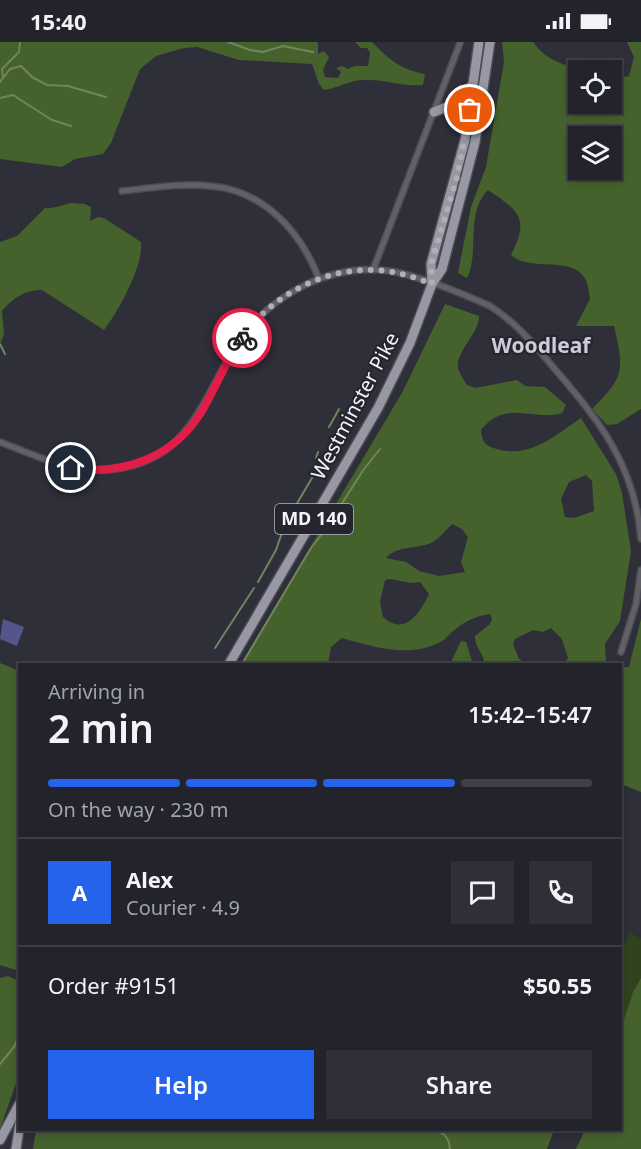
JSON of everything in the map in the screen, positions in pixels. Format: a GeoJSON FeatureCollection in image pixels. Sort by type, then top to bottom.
{"type":"FeatureCollection","features":[{"type":"Feature","properties":{"kind":"highway","name":"Westminster Pike"},"geometry":{"type":"LineString","coordinates":[[432,284],[431,264],[457,177],[479,42]]}},
{"type":"Feature","properties":{"kind":"highway","name":"Westminster Pike"},"geometry":{"type":"LineString","coordinates":[[230,663],[378,408],[410,343],[432,284],[442,269],[467,178],[481,113],[490,42]]}},
{"type":"Feature","properties":{"kind":"highway"},"geometry":{"type":"LineString","coordinates":[[434,112],[459,102],[474,83]]}},
{"type":"Feature","properties":{"kind":"highway"},"geometry":{"type":"LineString","coordinates":[[0,1140],[18,1107]]}},
{"type":"Feature","properties":{"kind":"highway"},"geometry":{"type":"LineString","coordinates":[[16,1149],[19,1131]]}},
{"type":"Feature","properties":{"kind":"street"},"geometry":{"type":"LineString","coordinates":[[373,270],[460,43]]}},
{"type":"Feature","properties":{"kind":"street"},"geometry":{"type":"LineString","coordinates":[[122,190],[210,186],[239,193],[267,207],[294,231],[320,279]]}},
{"type":"Feature","properties":{"kind":"street"},"geometry":{"type":"LineString","coordinates":[[0,442],[71,468],[86,470],[125,467],[154,456],[188,430],[205,405],[237,345],[256,320],[289,293],[320,279],[350,271],[373,270],[396,273],[473,298],[503,314],[531,342],[587,406],[609,436],[625,469],[636,505],[641,539]]}},
{"type":"Feature","properties":{"kind":"street"},"geometry":{"type":"LineString","coordinates":[[621,652],[634,612],[641,570]]}},
{"type":"Feature","properties":{"kind":"green space"},"geometry":{"type":"Polygon","coordinates":[[[0,42],[318,42],[318,54],[324,51],[329,57],[323,70],[325,77],[338,78],[341,72],[336,68],[368,66],[370,53],[367,48],[361,48],[355,42],[372,42],[396,63],[425,74],[423,85],[365,80],[324,90],[319,84],[312,64],[239,60],[197,47],[184,48],[156,56],[140,69],[111,143],[103,154],[75,159],[62,167],[0,159],[0,42]]]}},
{"type":"Feature","properties":{"kind":"green space"},"geometry":{"type":"Polygon","coordinates":[[[502,42],[533,42],[549,57],[568,65],[568,114],[622,114],[622,77],[629,76],[634,57],[627,42],[641,42],[641,409],[617,424],[607,425],[592,409],[611,389],[619,372],[619,353],[614,326],[576,326],[590,299],[586,280],[580,272],[572,268],[562,265],[529,263],[511,255],[520,232],[518,216],[514,210],[488,190],[477,210],[471,268],[467,278],[458,273],[471,207],[486,167],[504,62],[502,42]]]}},
{"type":"Feature","properties":{"kind":"green space"},"geometry":{"type":"Polygon","coordinates":[[[71,203],[91,207],[90,221],[98,217],[104,218],[141,242],[138,263],[123,300],[104,330],[42,290],[24,293],[10,302],[2,311],[4,335],[0,344],[0,242],[17,236],[45,208],[71,203]]]}},
{"type":"Feature","properties":{"kind":"green space"},"geometry":{"type":"Polygon","coordinates":[[[445,304],[479,316],[478,323],[458,362],[459,370],[467,385],[476,388],[517,380],[525,386],[545,387],[566,405],[562,413],[552,415],[510,413],[500,415],[481,430],[483,440],[487,445],[509,451],[531,448],[552,438],[581,418],[616,474],[622,493],[631,551],[620,621],[605,644],[606,661],[610,663],[556,663],[565,662],[568,658],[562,639],[551,628],[543,632],[533,630],[515,639],[513,644],[519,659],[525,663],[484,663],[475,636],[490,624],[492,619],[490,614],[470,620],[456,628],[442,641],[418,649],[392,650],[342,638],[331,647],[328,663],[242,663],[403,391],[445,304]],[[586,475],[569,482],[561,499],[565,517],[574,518],[594,511],[592,481],[586,475]],[[452,524],[431,543],[395,551],[386,558],[406,562],[419,571],[439,576],[465,572],[461,562],[468,537],[462,529],[452,524]],[[385,580],[380,602],[383,617],[391,623],[405,624],[416,615],[429,594],[420,582],[411,583],[385,580]]]}},
{"type":"Feature","properties":{"kind":"green space"},"geometry":{"type":"Polygon","coordinates":[[[641,619],[641,792],[622,784],[622,667],[629,667],[641,619]]]}},
{"type":"Feature","properties":{"kind":"green space"},"geometry":{"type":"Polygon","coordinates":[[[461,641],[466,642],[471,663],[450,663],[461,641]]]}},
{"type":"Feature","properties":{"kind":"green space"},"geometry":{"type":"Polygon","coordinates":[[[0,663],[18,671],[18,971],[0,965],[0,663]]]}},
{"type":"Feature","properties":{"kind":"green space"},"geometry":{"type":"Polygon","coordinates":[[[629,932],[641,939],[641,978],[633,992],[622,1025],[622,953],[629,932]]]}},
{"type":"Feature","properties":{"kind":"green space"},"geometry":{"type":"Polygon","coordinates":[[[8,976],[18,981],[18,1078],[0,1129],[0,978],[8,976]]]}},
{"type":"Feature","properties":{"kind":"green space"},"geometry":{"type":"Polygon","coordinates":[[[641,978],[641,1149],[576,1149],[585,1131],[622,1131],[622,1025],[633,992],[641,978]]]}},
{"type":"Feature","properties":{"kind":"green space"},"geometry":{"type":"Polygon","coordinates":[[[36,1131],[554,1131],[547,1149],[33,1149],[36,1131]]]}},
{"type":"Feature","properties":{"kind":"building"},"geometry":{"type":"Polygon","coordinates":[[[3,619],[24,627],[17,646],[0,639],[3,619]]]}},
{"type":"Feature","properties":{"kind":"waterway"},"geometry":{"type":"LineString","coordinates":[[3,78],[2,69],[19,52],[20,42]]}},
{"type":"Feature","properties":{"kind":"waterway"},"geometry":{"type":"LineString","coordinates":[[228,42],[263,52],[283,46],[313,52]]}},
{"type":"Feature","properties":{"kind":"waterway"},"geometry":{"type":"LineString","coordinates":[[0,82],[10,69],[21,66],[32,77],[47,85],[68,86],[106,97]]}},
{"type":"Feature","properties":{"kind":"waterway"},"geometry":{"type":"LineString","coordinates":[[0,98],[13,95],[52,120],[71,126]]}},
{"type":"Feature","properties":{"kind":"waterway"},"geometry":{"type":"LineString","coordinates":[[0,344],[5,354]]}},
{"type":"Feature","properties":{"kind":"waterway"},"geometry":{"type":"LineString","coordinates":[[329,427],[339,409]]}},
{"type":"Feature","properties":{"kind":"waterway"},"geometry":{"type":"LineString","coordinates":[[243,663],[311,548],[380,449]]}},
{"type":"Feature","properties":{"kind":"waterway"},"geometry":{"type":"LineString","coordinates":[[316,458],[318,452]]}},
{"type":"Feature","properties":{"kind":"waterway"},"geometry":{"type":"LineString","coordinates":[[258,582],[276,550],[285,524],[319,466]]}},
{"type":"Feature","properties":{"kind":"waterway"},"geometry":{"type":"LineString","coordinates":[[215,648],[254,588]]}},
{"type":"Feature","properties":{"kind":"waterway"},"geometry":{"type":"LineString","coordinates":[[0,1064],[18,1038]]}},
{"type":"Feature","properties":{"kind":"waterway"},"geometry":{"type":"LineString","coordinates":[[438,1131],[446,1137],[450,1149]]}},
{"type":"Feature","properties":{"kind":"way so far"},"geometry":{"type":"LineString","coordinates":[[242,338],[256,320],[278,301],[303,285],[320,279],[350,271],[373,270],[396,273],[432,284],[431,264],[457,177],[470,110]]}},
{"type":"Feature","properties":{"kind":"district","name":"Woodleaf"},"geometry":{"type":"Point","coordinates":[541,346]}},
{"type":"Feature","properties":{"kind":"route"},"geometry":{"type":"LineString","coordinates":[[71,468],[102,470],[125,467],[148,459],[172,445],[188,430],[201,411],[242,338]]}}]}
